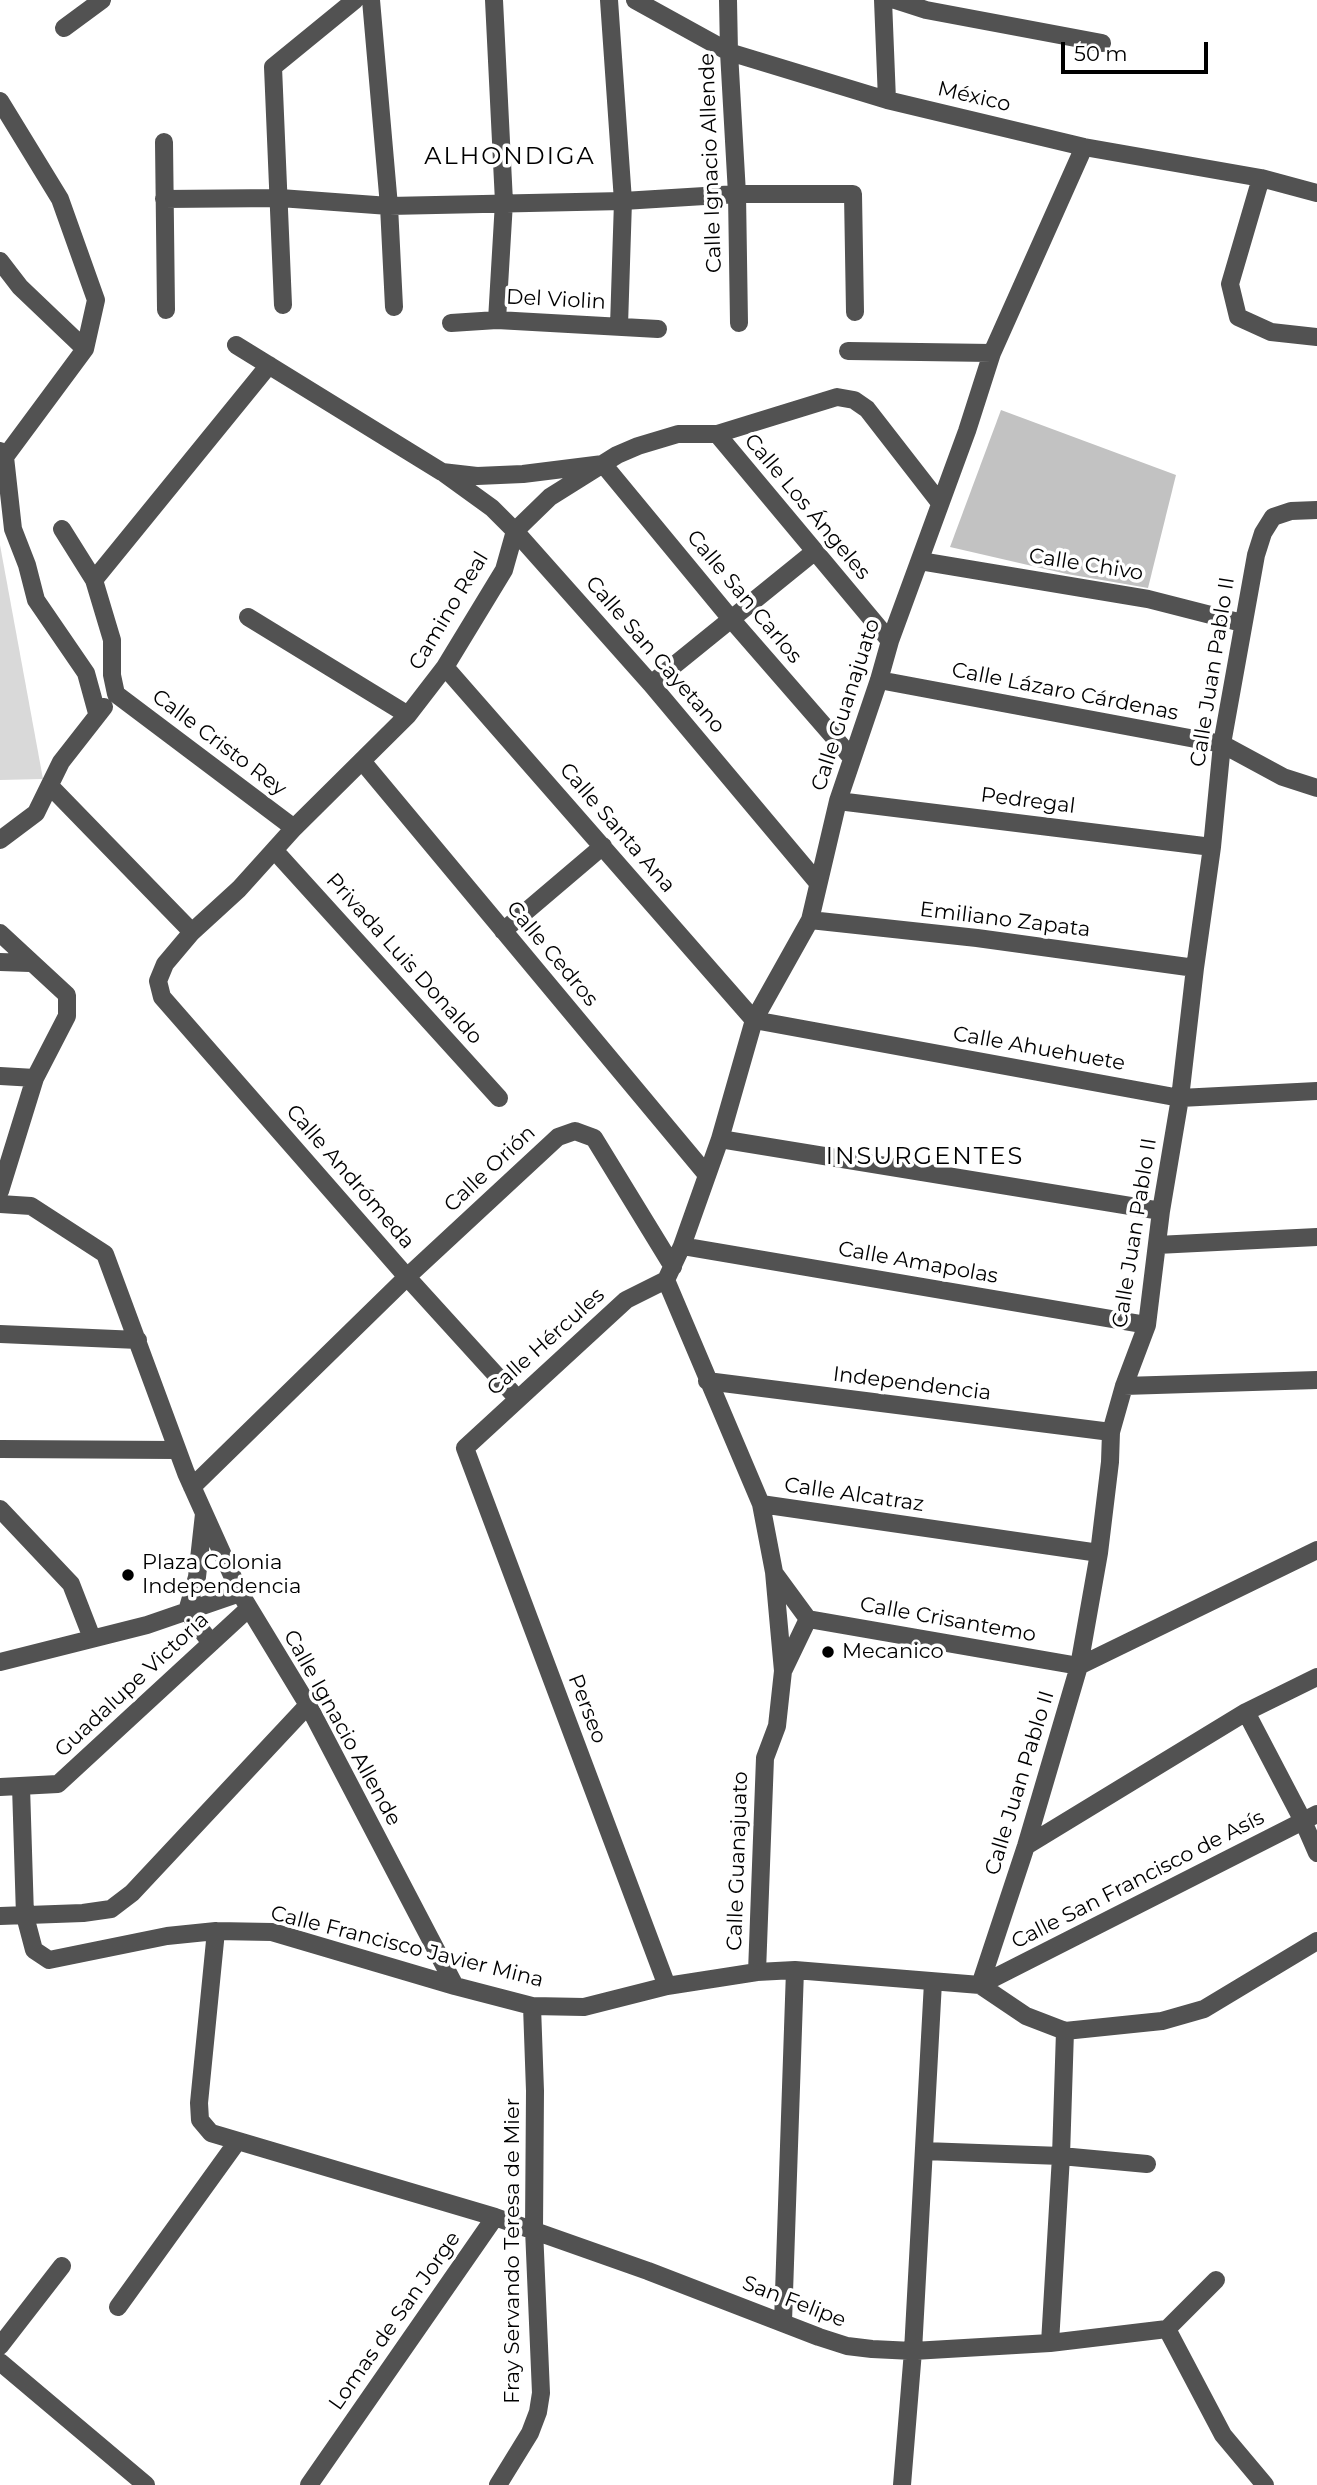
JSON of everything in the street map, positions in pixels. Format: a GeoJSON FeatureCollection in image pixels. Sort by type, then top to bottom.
{"type":"FeatureCollection","features":[{"type":"Feature","properties":{"kind":"street"},"geometry":{"type":"LineString","coordinates":[[64,28],[102,0]]}},
{"type":"Feature","properties":{"kind":"street"},"geometry":{"type":"LineString","coordinates":[[283,305],[274,67],[355,0]]}},
{"type":"Feature","properties":{"kind":"street"},"geometry":{"type":"LineString","coordinates":[[371,0],[394,307]]}},
{"type":"Feature","properties":{"kind":"street"},"geometry":{"type":"LineString","coordinates":[[494,0],[504,202],[497,320]]}},
{"type":"Feature","properties":{"kind":"street"},"geometry":{"type":"LineString","coordinates":[[609,0],[623,201],[619,326]]}},
{"type":"Feature","properties":{"kind":"street","name":"México"},"geometry":{"type":"LineString","coordinates":[[635,0],[729,51],[887,100],[1084,146],[1261,178],[1317,192]]}},
{"type":"Feature","properties":{"kind":"street","name":"Calle Ignacio Allende"},"geometry":{"type":"LineString","coordinates":[[728,0],[737,194],[739,323]]}},
{"type":"Feature","properties":{"kind":"street"},"geometry":{"type":"LineString","coordinates":[[883,0],[887,100]]}},
{"type":"Feature","properties":{"kind":"street"},"geometry":{"type":"LineString","coordinates":[[895,0],[926,10],[1102,43]]}},
{"type":"Feature","properties":{"kind":"street"},"geometry":{"type":"LineString","coordinates":[[0,101],[60,199],[96,300],[85,349],[2,454],[13,529],[27,565],[36,600],[86,673],[97,713]]}},
{"type":"Feature","properties":{"kind":"street"},"geometry":{"type":"LineString","coordinates":[[164,142],[166,310]]}},
{"type":"Feature","properties":{"kind":"street","name":"Calle Guanajuato"},"geometry":{"type":"LineString","coordinates":[[669,1274],[682,1246],[720,1139],[754,1020],[810,920],[838,801],[890,641],[967,431],[992,353],[1084,146]]}},
{"type":"Feature","properties":{"kind":"street"},"geometry":{"type":"LineString","coordinates":[[1261,178],[1230,284],[1238,317],[1272,332],[1317,337]]}},
{"type":"Feature","properties":{"kind":"street"},"geometry":{"type":"LineString","coordinates":[[163,199],[279,198],[388,206],[623,201],[737,194],[853,194],[855,312]]}},
{"type":"Feature","properties":{"kind":"street"},"geometry":{"type":"LineString","coordinates":[[0,261],[20,287],[85,349]]}},
{"type":"Feature","properties":{"kind":"street","name":"Del Violin"},"geometry":{"type":"LineString","coordinates":[[451,324],[497,320],[658,329]]}},
{"type":"Feature","properties":{"kind":"street","name":"Calle San Cayetano"},"geometry":{"type":"LineString","coordinates":[[236,345],[442,472],[492,508],[516,531],[651,684],[818,883]]}},
{"type":"Feature","properties":{"kind":"street"},"geometry":{"type":"LineString","coordinates":[[848,351],[992,353]]}},
{"type":"Feature","properties":{"kind":"street"},"geometry":{"type":"LineString","coordinates":[[94,580],[269,365]]}},
{"type":"Feature","properties":{"kind":"street","name":"Camino Real"},"geometry":{"type":"LineString","coordinates":[[158,981],[165,964],[192,932],[239,890],[294,828],[408,715],[445,667],[504,570],[516,531],[550,497],[603,464],[638,446],[678,434],[717,434],[837,397],[854,400],[867,409],[940,503]]}},
{"type":"Feature","properties":{"kind":"street","name":"Calle Los Ángeles"},"geometry":{"type":"LineString","coordinates":[[717,434],[890,641]]}},
{"type":"Feature","properties":{"kind":"street","name":"Calle San Cayetano"},"geometry":{"type":"LineString","coordinates":[[442,472],[477,476],[523,474],[603,464]]}},
{"type":"Feature","properties":{"kind":"street","name":"Calle San Carlos"},"geometry":{"type":"LineString","coordinates":[[603,464],[731,620],[852,758]]}},
{"type":"Feature","properties":{"kind":"street","name":"Calle Juan Pablo II"},"geometry":{"type":"LineString","coordinates":[[980,1985],[1026,1846],[1079,1666],[1099,1553],[1111,1432],[1124,1386],[1147,1325],[1161,1211],[1180,1098],[1212,847],[1222,744],[1256,555],[1263,533],[1273,517],[1291,510],[1317,510]]}},
{"type":"Feature","properties":{"kind":"street"},"geometry":{"type":"LineString","coordinates":[[0,840],[36,813],[61,762],[97,713],[116,694],[112,675],[112,640],[94,580],[62,529]]}},
{"type":"Feature","properties":{"kind":"street"},"geometry":{"type":"LineString","coordinates":[[651,684],[814,552]]}},
{"type":"Feature","properties":{"kind":"street","name":"Calle Chivo"},"geometry":{"type":"LineString","coordinates":[[920,561],[1148,599],[1242,623]]}},
{"type":"Feature","properties":{"kind":"street"},"geometry":{"type":"LineString","coordinates":[[248,617],[408,715]]}},
{"type":"Feature","properties":{"kind":"street","name":"Calle Santa Ana"},"geometry":{"type":"LineString","coordinates":[[445,667],[754,1020]]}},
{"type":"Feature","properties":{"kind":"street","name":"Calle Lázaro Cárdenas"},"geometry":{"type":"LineString","coordinates":[[879,680],[1222,744],[1283,777],[1317,788]]}},
{"type":"Feature","properties":{"kind":"street","name":"Calle Cristo Rey"},"geometry":{"type":"LineString","coordinates":[[116,694],[294,828]]}},
{"type":"Feature","properties":{"kind":"street","name":"Calle Cedros"},"geometry":{"type":"LineString","coordinates":[[362,761],[707,1175]]}},
{"type":"Feature","properties":{"kind":"street"},"geometry":{"type":"LineString","coordinates":[[51,787],[192,932]]}},
{"type":"Feature","properties":{"kind":"street","name":"Pedregal"},"geometry":{"type":"LineString","coordinates":[[838,801],[1212,847]]}},
{"type":"Feature","properties":{"kind":"street"},"geometry":{"type":"LineString","coordinates":[[503,931],[603,846]]}},
{"type":"Feature","properties":{"kind":"street","name":"Privada Luis Donaldo"},"geometry":{"type":"LineString","coordinates":[[275,850],[499,1098]]}},
{"type":"Feature","properties":{"kind":"street","name":"Emiliano Zapata"},"geometry":{"type":"LineString","coordinates":[[810,920],[977,938],[1195,968]]}},
{"type":"Feature","properties":{"kind":"street"},"geometry":{"type":"LineString","coordinates":[[0,933],[67,995],[67,1016],[35,1078],[0,1191]]}},
{"type":"Feature","properties":{"kind":"street"},"geometry":{"type":"LineString","coordinates":[[0,962],[30,963]]}},
{"type":"Feature","properties":{"kind":"street","name":"Calle Andrómeda"},"geometry":{"type":"LineString","coordinates":[[158,981],[162,997],[407,1277],[517,1398]]}},
{"type":"Feature","properties":{"kind":"street","name":"Calle Ahuehuete"},"geometry":{"type":"LineString","coordinates":[[754,1020],[1180,1098],[1317,1091]]}},
{"type":"Feature","properties":{"kind":"street"},"geometry":{"type":"LineString","coordinates":[[0,1076],[35,1078]]}},
{"type":"Feature","properties":{"kind":"street","name":"Calle Orión"},"geometry":{"type":"LineString","coordinates":[[192,1487],[407,1277],[558,1137],[575,1131],[594,1138],[669,1274]]}},
{"type":"Feature","properties":{"kind":"street"},"geometry":{"type":"LineString","coordinates":[[720,1139],[1161,1211]]}},
{"type":"Feature","properties":{"kind":"street","name":"Calle Ignacio Allende"},"geometry":{"type":"LineString","coordinates":[[0,1204],[31,1206],[105,1254],[177,1450],[244,1601],[307,1705],[455,1986]]}},
{"type":"Feature","properties":{"kind":"street"},"geometry":{"type":"LineString","coordinates":[[1157,1245],[1317,1237]]}},
{"type":"Feature","properties":{"kind":"street","name":"Calle Amapolas"},"geometry":{"type":"LineString","coordinates":[[682,1246],[1147,1325]]}},
{"type":"Feature","properties":{"kind":"street","name":"Calle Alcatraz"},"geometry":{"type":"LineString","coordinates":[[669,1274],[707,1381],[761,1504],[1099,1553]]}},
{"type":"Feature","properties":{"kind":"street","name":"Calle Hércules"},"geometry":{"type":"LineString","coordinates":[[465,1448],[626,1300],[669,1274]]}},
{"type":"Feature","properties":{"kind":"street"},"geometry":{"type":"LineString","coordinates":[[0,1334],[138,1340]]}},
{"type":"Feature","properties":{"kind":"street"},"geometry":{"type":"LineString","coordinates":[[1124,1386],[1317,1380]]}},
{"type":"Feature","properties":{"kind":"street","name":"Independencia"},"geometry":{"type":"LineString","coordinates":[[707,1381],[1111,1432]]}},
{"type":"Feature","properties":{"kind":"street","name":"Perseo"},"geometry":{"type":"LineString","coordinates":[[465,1448],[667,1986]]}},
{"type":"Feature","properties":{"kind":"street"},"geometry":{"type":"LineString","coordinates":[[0,1450],[177,1450]]}},
{"type":"Feature","properties":{"kind":"street","name":"Calle Guanajuato"},"geometry":{"type":"LineString","coordinates":[[757,1972],[765,1758],[777,1726],[782,1671],[774,1573],[761,1504]]}},
{"type":"Feature","properties":{"kind":"street"},"geometry":{"type":"LineString","coordinates":[[0,1509],[71,1584],[92,1638]]}},
{"type":"Feature","properties":{"kind":"street"},"geometry":{"type":"LineString","coordinates":[[204,1514],[197,1577],[187,1611],[211,1643]]}},
{"type":"Feature","properties":{"kind":"street"},"geometry":{"type":"LineString","coordinates":[[0,1534],[18,1528]]}},
{"type":"Feature","properties":{"kind":"street"},"geometry":{"type":"LineString","coordinates":[[1079,1666],[1317,1550]]}},
{"type":"Feature","properties":{"kind":"street"},"geometry":{"type":"LineString","coordinates":[[774,1573],[808,1619],[782,1671]]}},
{"type":"Feature","properties":{"kind":"street","name":"Guadalupe Victoria"},"geometry":{"type":"LineString","coordinates":[[0,1662],[147,1625],[187,1611],[244,1601]]}},
{"type":"Feature","properties":{"kind":"street","name":"Guadalupe Victoria"},"geometry":{"type":"LineString","coordinates":[[0,1787],[58,1784],[211,1643],[244,1601]]}},
{"type":"Feature","properties":{"kind":"street","name":"Calle Crisantemo"},"geometry":{"type":"LineString","coordinates":[[808,1619],[1079,1666]]}},
{"type":"Feature","properties":{"kind":"street"},"geometry":{"type":"LineString","coordinates":[[1026,1846],[1246,1712],[1317,1676]]}},
{"type":"Feature","properties":{"kind":"street"},"geometry":{"type":"LineString","coordinates":[[0,1916],[111,1909],[132,1893],[307,1705]]}},
{"type":"Feature","properties":{"kind":"street"},"geometry":{"type":"LineString","coordinates":[[1246,1712],[1310,1818],[1317,1853]]}},
{"type":"Feature","properties":{"kind":"street"},"geometry":{"type":"LineString","coordinates":[[21,1786],[25,1916]]}},
{"type":"Feature","properties":{"kind":"street","name":"Calle San Francisco de Asís"},"geometry":{"type":"LineString","coordinates":[[980,1985],[1310,1818]]}},
{"type":"Feature","properties":{"kind":"street","name":"Calle Francisco Javier Mina"},"geometry":{"type":"LineString","coordinates":[[25,1916],[34,1950],[49,1961],[167,1936],[216,1931],[272,1932],[532,2006],[584,2007],[667,1986],[757,1972],[795,1970],[980,1985]]}},
{"type":"Feature","properties":{"kind":"street"},"geometry":{"type":"LineString","coordinates":[[216,1931],[199,2103],[200,2120],[211,2133],[534,2229]]}},
{"type":"Feature","properties":{"kind":"street"},"geometry":{"type":"LineString","coordinates":[[980,1985],[1026,2016],[1065,2031],[1162,2021],[1204,2009],[1317,1941]]}},
{"type":"Feature","properties":{"kind":"street"},"geometry":{"type":"LineString","coordinates":[[783,2322],[795,1970]]}},
{"type":"Feature","properties":{"kind":"street"},"geometry":{"type":"LineString","coordinates":[[902,2485],[913,2351],[933,1982]]}},
{"type":"Feature","properties":{"kind":"street","name":"Fray Servando Teresa de Mier"},"geometry":{"type":"LineString","coordinates":[[498,2485],[530,2433],[538,2412],[541,2393],[534,2229],[535,2091],[532,2006]]}},
{"type":"Feature","properties":{"kind":"street"},"geometry":{"type":"LineString","coordinates":[[1050,2343],[1065,2031]]}},
{"type":"Feature","properties":{"kind":"street"},"geometry":{"type":"LineString","coordinates":[[118,2307],[237,2142]]}},
{"type":"Feature","properties":{"kind":"street"},"geometry":{"type":"LineString","coordinates":[[924,2151],[1061,2156],[1147,2164]]}},
{"type":"Feature","properties":{"kind":"street","name":"Lomas de San Jorge"},"geometry":{"type":"LineString","coordinates":[[309,2485],[495,2217]]}},
{"type":"Feature","properties":{"kind":"street","name":"San Felipe"},"geometry":{"type":"LineString","coordinates":[[534,2229],[847,2346],[913,2351],[1050,2343],[1167,2329]]}},
{"type":"Feature","properties":{"kind":"street"},"geometry":{"type":"LineString","coordinates":[[0,2346],[62,2266]]}},
{"type":"Feature","properties":{"kind":"street"},"geometry":{"type":"LineString","coordinates":[[1216,2280],[1167,2329],[1223,2435],[1265,2485]]}},
{"type":"Feature","properties":{"kind":"street"},"geometry":{"type":"LineString","coordinates":[[0,2362],[146,2485]]}},
{"type":"Feature","properties":{"kind":"shaded area"},"geometry":{"type":"Polygon","coordinates":[[[0,545],[43,779],[0,780],[0,545]]]}},
{"type":"Feature","properties":{"kind":"building"},"geometry":{"type":"Polygon","coordinates":[[[1001,410],[1176,475],[1148,588],[1067,574],[950,547],[1001,410]]]}},
{"type":"Feature","properties":{"kind":"place","name":"Plaza Colonia Independencia"},"geometry":{"type":"Point","coordinates":[128,1575]}},
{"type":"Feature","properties":{"kind":"place","name":"Mecanico"},"geometry":{"type":"Point","coordinates":[828,1652]}},
{"type":"Feature","properties":{"kind":"district","name":"ALHONDIGA"},"geometry":{"type":"Point","coordinates":[510,157]}},
{"type":"Feature","properties":{"kind":"district","name":"INSURGENTES"},"geometry":{"type":"Point","coordinates":[925,1157]}}]}
